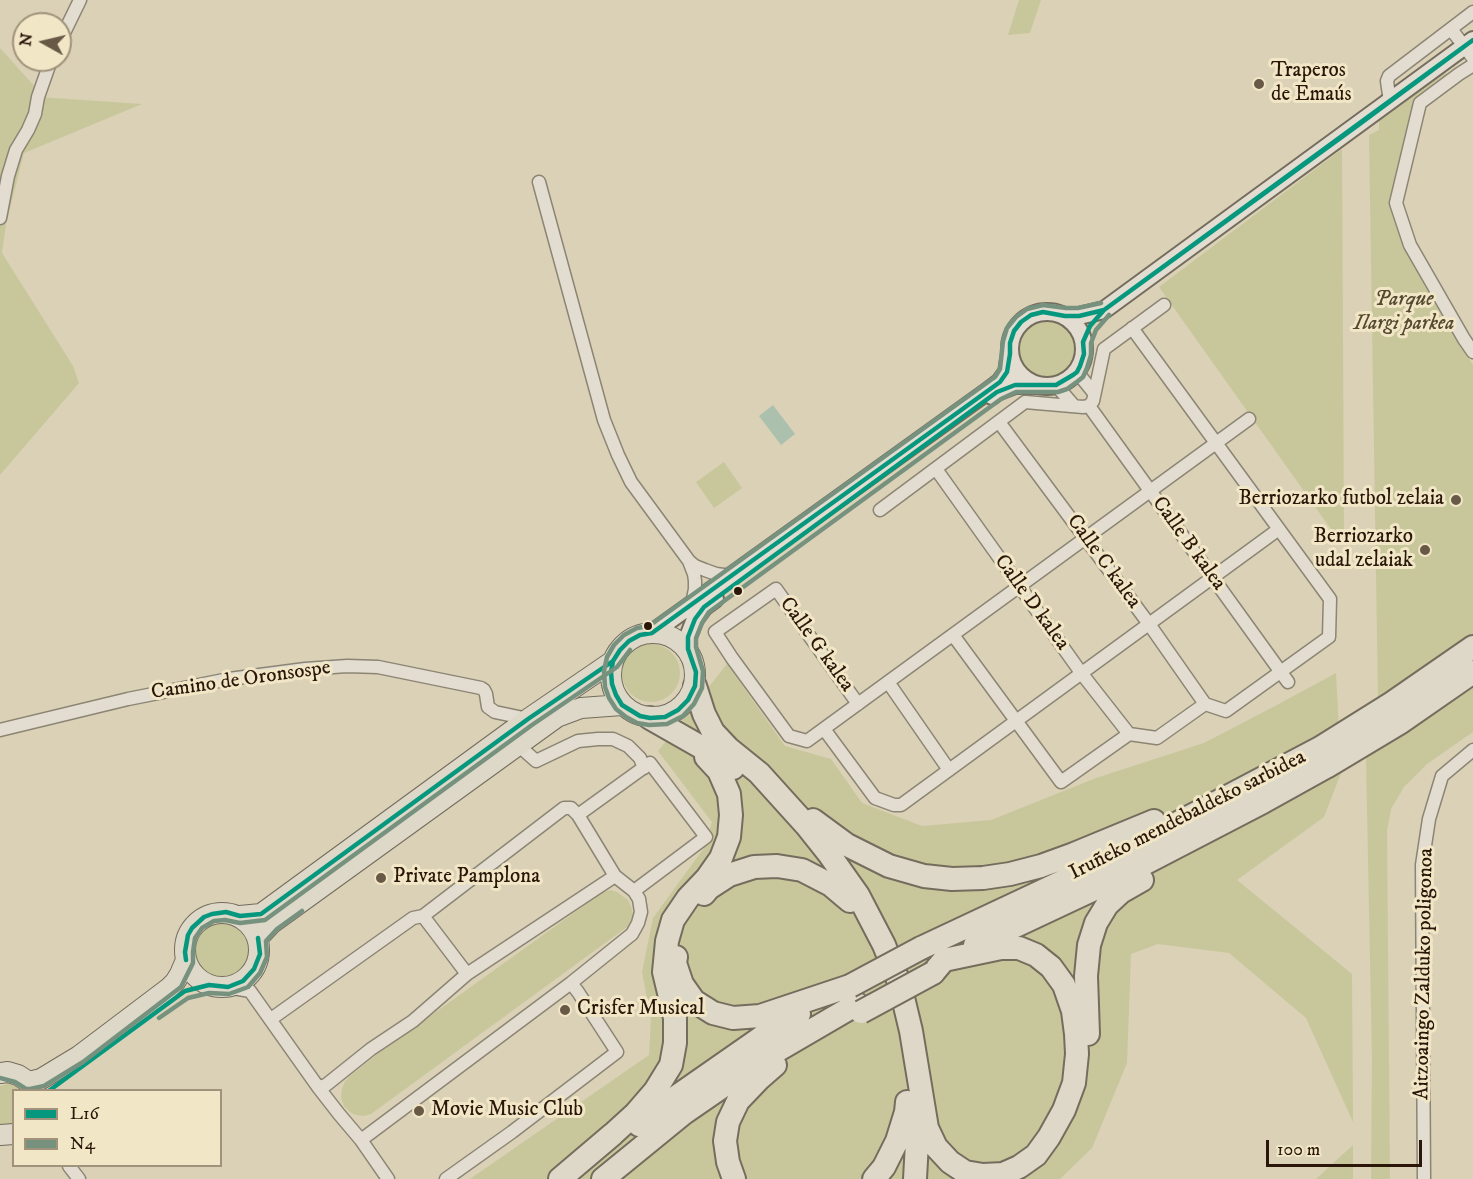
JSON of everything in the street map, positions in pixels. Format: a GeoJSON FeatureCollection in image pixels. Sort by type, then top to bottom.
{"type":"FeatureCollection","features":[{"type":"Feature","properties":{"kind":"highway"},"geometry":{"type":"LineString","coordinates":[[664,634],[688,649],[696,672],[694,686],[688,700],[678,710],[665,717],[650,718],[640,716],[622,705],[612,684],[611,672],[620,650],[628,641],[640,635],[664,634]]}},
{"type":"Feature","properties":{"kind":"highway","name":"Iruñeko mendebaldeko sarbidea"},"geometry":{"type":"LineString","coordinates":[[1396,713],[1473,646]]}},
{"type":"Feature","properties":{"kind":"highway"},"geometry":{"type":"LineString","coordinates":[[219,986],[195,975],[186,960],[188,935],[197,922],[212,914],[226,912],[240,916],[261,914],[528,719],[614,661]]}},
{"type":"Feature","properties":{"kind":"highway","name":"Iruñeko mendebaldeko sarbidea"},"geometry":{"type":"LineString","coordinates":[[856,1001],[932,962],[1107,883],[1263,802],[1323,757],[1396,713],[1473,672]]}},
{"type":"Feature","properties":{"kind":"highway"},"geometry":{"type":"LineString","coordinates":[[694,686],[713,732],[728,748],[815,822],[848,845],[889,866],[924,876],[952,879],[983,878],[1041,866],[1178,810],[1244,779],[1280,769]]}},
{"type":"Feature","properties":{"kind":"highway"},"geometry":{"type":"LineString","coordinates":[[258,938],[272,923],[557,717],[581,708],[622,705]]}},
{"type":"Feature","properties":{"kind":"highway"},"geometry":{"type":"LineString","coordinates":[[650,718],[722,759],[767,796],[799,828],[829,867],[876,946],[892,988],[905,1035],[916,1100],[915,1179]]}},
{"type":"Feature","properties":{"kind":"highway"},"geometry":{"type":"LineString","coordinates":[[560,1179],[636,1113],[655,1091],[670,1065],[675,1043],[675,1018],[664,972],[667,941],[673,920],[721,858],[729,837],[731,815],[729,794],[719,771],[691,740]]}},
{"type":"Feature","properties":{"kind":"highway","name":"Iruñeko mendebaldeko sarbidea"},"geometry":{"type":"LineString","coordinates":[[932,962],[1100,864],[1280,769],[1323,757]]}},
{"type":"Feature","properties":{"kind":"highway"},"geometry":{"type":"LineString","coordinates":[[759,773],[830,854],[858,895],[884,945],[900,985],[907,1012],[927,1128],[936,1147],[950,1162],[965,1172],[983,1175],[1003,1174],[1019,1167],[1036,1155],[1050,1137],[1064,1110],[1074,1083],[1077,1054],[1073,1011],[1064,985],[1051,967],[1036,955],[1019,948],[1001,948],[932,962]]}},
{"type":"Feature","properties":{"kind":"highway"},"geometry":{"type":"LineString","coordinates":[[1025,1179],[1054,1149],[1068,1127],[1081,1096],[1088,1064],[1086,976],[1089,945],[1096,923],[1107,905],[1121,892],[1232,827],[1263,802]]}},
{"type":"Feature","properties":{"kind":"highway"},"geometry":{"type":"LineString","coordinates":[[850,901],[831,885],[802,870],[777,866],[754,867],[729,875],[709,888],[689,910],[676,938],[675,963],[682,984],[694,1001],[713,1013],[733,1018],[856,1001]]}},
{"type":"Feature","properties":{"kind":"highway"},"geometry":{"type":"LineString","coordinates":[[51,1089],[186,991],[243,981],[254,969],[260,954],[258,938],[251,925],[240,916]]}},
{"type":"Feature","properties":{"kind":"highway"},"geometry":{"type":"LineString","coordinates":[[4,1073],[18,1075],[31,1086],[79,1056],[169,988],[180,974],[186,960]]}},
{"type":"Feature","properties":{"kind":"highway"},"geometry":{"type":"LineString","coordinates":[[574,1179],[663,1106],[785,1021],[856,1001]]}},
{"type":"Feature","properties":{"kind":"highway"},"geometry":{"type":"LineString","coordinates":[[603,1179],[684,1113],[751,1067],[856,1001]]}},
{"type":"Feature","properties":{"kind":"highway"},"geometry":{"type":"LineString","coordinates":[[734,1179],[728,1162],[725,1141],[728,1122],[738,1101],[759,1079],[856,1001]]}},
{"type":"Feature","properties":{"kind":"highway"},"geometry":{"type":"LineString","coordinates":[[874,1179],[884,1167],[897,1141],[906,1112],[908,1080],[905,1035]]}},
{"type":"Feature","properties":{"kind":"highway"},"geometry":{"type":"LineString","coordinates":[[921,1179],[922,1100]]}},
{"type":"Feature","properties":{"kind":"main road"},"geometry":{"type":"LineString","coordinates":[[1083,342],[1090,326],[1104,310],[1390,102],[1470,48]]}},
{"type":"Feature","properties":{"kind":"main road"},"geometry":{"type":"LineString","coordinates":[[652,633],[1000,382],[1007,372],[1014,331],[1031,315],[1043,312],[1079,316],[1104,310]]}},
{"type":"Feature","properties":{"kind":"main road"},"geometry":{"type":"LineString","coordinates":[[688,649],[688,637],[695,619],[704,607],[997,392],[1016,385],[1056,385],[1077,372],[1084,354],[1083,342],[1074,323],[1065,316]]}},
{"type":"Feature","properties":{"kind":"main road"},"geometry":{"type":"LineString","coordinates":[[1010,354],[1020,374],[1039,385]]}},
{"type":"Feature","properties":{"kind":"street"},"geometry":{"type":"LineString","coordinates":[[72,16],[80,0]]}},
{"type":"Feature","properties":{"kind":"street"},"geometry":{"type":"LineString","coordinates":[[1390,102],[1387,81],[1389,76],[1473,12]]}},
{"type":"Feature","properties":{"kind":"street"},"geometry":{"type":"LineString","coordinates":[[1451,29],[1470,48]]}},
{"type":"Feature","properties":{"kind":"street"},"geometry":{"type":"LineString","coordinates":[[1473,65],[1420,103],[1396,202],[1410,245],[1473,352]]}},
{"type":"Feature","properties":{"kind":"street"},"geometry":{"type":"LineString","coordinates":[[0,218],[8,176],[16,150],[35,114],[47,72]]}},
{"type":"Feature","properties":{"kind":"street"},"geometry":{"type":"LineString","coordinates":[[539,182],[604,420],[631,482],[689,561],[695,581],[692,604]]}},
{"type":"Feature","properties":{"kind":"street"},"geometry":{"type":"LineString","coordinates":[[880,510],[1025,402],[1089,406],[1093,401],[1104,349],[1164,305]]}},
{"type":"Feature","properties":{"kind":"street"},"geometry":{"type":"LineString","coordinates":[[953,635],[1061,782],[1129,734],[1157,738],[1205,704],[1226,711],[1284,677],[1329,637],[1330,600],[1132,328]]}},
{"type":"Feature","properties":{"kind":"street"},"geometry":{"type":"LineString","coordinates":[[1077,372],[1095,393]]}},
{"type":"Feature","properties":{"kind":"street"},"geometry":{"type":"LineString","coordinates":[[1056,385],[1074,406]]}},
{"type":"Feature","properties":{"kind":"street","name":"Calle B kalea"},"geometry":{"type":"LineString","coordinates":[[1089,406],[1284,677]]}},
{"type":"Feature","properties":{"kind":"street"},"geometry":{"type":"LineString","coordinates":[[1249,419],[824,729],[875,798],[894,805],[901,805],[1279,529]]}},
{"type":"Feature","properties":{"kind":"street","name":"Calle C kalea"},"geometry":{"type":"LineString","coordinates":[[999,422],[1149,624],[1205,704]]}},
{"type":"Feature","properties":{"kind":"street","name":"Calle D kalea"},"geometry":{"type":"LineString","coordinates":[[936,469],[1082,674],[1129,734]]}},
{"type":"Feature","properties":{"kind":"street"},"geometry":{"type":"LineString","coordinates":[[689,561],[695,566],[716,574],[731,576]]}},
{"type":"Feature","properties":{"kind":"street","name":"Calle G kalea"},"geometry":{"type":"LineString","coordinates":[[824,729],[807,741],[789,736],[715,632],[776,589],[858,704]]}},
{"type":"Feature","properties":{"kind":"street","name":"Camino de Oronsospe"},"geometry":{"type":"LineString","coordinates":[[0,730],[139,696],[229,679],[347,666],[378,667],[484,690],[488,707],[495,712],[528,719]]}},
{"type":"Feature","properties":{"kind":"street"},"geometry":{"type":"LineString","coordinates":[[888,682],[949,770]]}},
{"type":"Feature","properties":{"kind":"street"},"geometry":{"type":"LineString","coordinates":[[519,745],[536,761],[578,741],[613,739],[628,746],[640,758],[644,768]]}},
{"type":"Feature","properties":{"kind":"street","name":"Aitzoaingo Zalduko poligonoa"},"geometry":{"type":"LineString","coordinates":[[1424,1179],[1422,865],[1429,819],[1442,776],[1473,750]]}},
{"type":"Feature","properties":{"kind":"street"},"geometry":{"type":"LineString","coordinates":[[578,815],[650,763],[706,837],[634,891]]}},
{"type":"Feature","properties":{"kind":"street"},"geometry":{"type":"LineString","coordinates":[[271,1019],[413,918],[423,916],[564,808],[571,808],[578,815],[615,876],[634,891],[639,899],[638,923],[632,934],[571,983],[361,1140]]}},
{"type":"Feature","properties":{"kind":"street"},"geometry":{"type":"LineString","coordinates":[[318,1087],[326,1085],[371,1049],[413,1021],[467,974],[615,876]]}},
{"type":"Feature","properties":{"kind":"street"},"geometry":{"type":"LineString","coordinates":[[423,916],[467,974]]}},
{"type":"Feature","properties":{"kind":"street"},"geometry":{"type":"LineString","coordinates":[[446,1179],[617,1052],[571,983]]}},
{"type":"Feature","properties":{"kind":"street"},"geometry":{"type":"LineString","coordinates":[[219,986],[250,991],[318,1087],[361,1140],[388,1179]]}},
{"type":"Feature","properties":{"kind":"street"},"geometry":{"type":"LineString","coordinates":[[0,1145],[12,1136]]}},
{"type":"Feature","properties":{"kind":"street"},"geometry":{"type":"LineString","coordinates":[[70,1167],[79,1179]]}},
{"type":"Feature","properties":{"kind":"green space"},"geometry":{"type":"Polygon","coordinates":[[[1019,0],[1041,0],[1030,33],[1008,35],[1019,0]]]}},
{"type":"Feature","properties":{"kind":"green space"},"geometry":{"type":"Polygon","coordinates":[[[0,48],[12,61],[12,72],[22,72],[36,88],[38,97],[142,104],[24,153],[6,224],[2,253],[73,366],[79,383],[0,475],[0,48]]]}},
{"type":"Feature","properties":{"kind":"green space","name":"Berriozarko udal zelaiak"},"geometry":{"type":"Polygon","coordinates":[[[1442,68],[1450,78],[1414,106],[1391,198],[1392,210],[1408,255],[1446,324],[1473,365],[1473,636],[1378,698],[1369,135],[1379,130],[1379,116],[1442,68]]]}},
{"type":"Feature","properties":{"kind":"green space"},"geometry":{"type":"Polygon","coordinates":[[[1342,149],[1344,538],[1338,539],[1159,287],[1342,149]]]}},
{"type":"Feature","properties":{"kind":"green space"},"geometry":{"type":"Polygon","coordinates":[[[1049,317],[1067,323],[1075,331],[1081,349],[1075,367],[1067,375],[1049,381],[1031,375],[1023,367],[1017,349],[1023,331],[1031,323],[1049,317]]]}},
{"type":"Feature","properties":{"kind":"green space"},"geometry":{"type":"Polygon","coordinates":[[[724,462],[742,488],[714,508],[696,482],[724,462]]]}},
{"type":"Feature","properties":{"kind":"green space"},"geometry":{"type":"Polygon","coordinates":[[[651,644],[662,646],[675,657],[680,673],[678,684],[667,697],[651,702],[640,700],[627,689],[622,673],[624,662],[635,649],[651,644]]]}},
{"type":"Feature","properties":{"kind":"green space"},"geometry":{"type":"Polygon","coordinates":[[[727,664],[785,746],[831,759],[862,803],[922,826],[991,820],[1096,778],[1204,743],[1336,673],[1341,773],[1324,817],[1237,880],[1352,974],[1353,1122],[1306,1018],[1229,953],[1158,944],[1131,954],[1127,1063],[1092,1148],[1060,1179],[470,1179],[649,1055],[651,1020],[642,972],[653,918],[704,848],[712,822],[658,751],[727,664]]]}},
{"type":"Feature","properties":{"kind":"green space"},"geometry":{"type":"Polygon","coordinates":[[[1473,685],[1473,732],[1427,764],[1404,787],[1391,809],[1387,831],[1390,1179],[1371,1179],[1372,1060],[1366,757],[1473,685]]]}},
{"type":"Feature","properties":{"kind":"green space"},"geometry":{"type":"Polygon","coordinates":[[[611,890],[628,900],[632,909],[633,917],[627,927],[371,1114],[356,1115],[344,1106],[341,1098],[342,1089],[350,1076],[603,892],[611,890]]]}},
{"type":"Feature","properties":{"kind":"green space"},"geometry":{"type":"Polygon","coordinates":[[[224,922],[235,924],[248,935],[253,951],[251,962],[240,975],[224,980],[213,978],[200,967],[195,951],[197,940],[208,927],[224,922]]]}},
{"type":"Feature","properties":{"kind":"green space"},"geometry":{"type":"Polygon","coordinates":[[[8,1084],[21,1089],[12,1089],[12,1128],[0,1127],[0,1086],[8,1084]]]}},
{"type":"Feature","properties":{"kind":"green space"},"geometry":{"type":"Polygon","coordinates":[[[1353,1145],[1353,1179],[1316,1179],[1353,1145]]]}},
{"type":"Feature","properties":{"kind":"shaded area"},"geometry":{"type":"Polygon","coordinates":[[[773,405],[795,434],[781,445],[759,416],[773,405]]]}},
{"type":"Feature","properties":{"kind":"transit line","name":"L16"},"geometry":{"type":"LineString","coordinates":[[1473,40],[1357,126],[1104,310],[1473,40]]}},
{"type":"Feature","properties":{"kind":"transit line","name":"N4"},"geometry":{"type":"LineString","coordinates":[[1101,303],[1078,308],[1043,305],[1027,309],[1007,328],[1000,369],[995,377],[649,626],[637,628],[624,635],[607,657],[604,671],[605,687],[616,709],[637,723],[649,725],[667,724],[683,716],[694,704],[702,688],[703,671],[696,647],[696,638],[709,612],[1001,399],[1016,392],[1058,392],[1078,381],[1083,377],[1087,368],[1091,355],[1091,343],[1096,330],[1109,315]]}},
{"type":"Feature","properties":{"kind":"transit line","name":"L16"},"geometry":{"type":"LineString","coordinates":[[1104,310],[1090,326],[1083,342],[1084,354],[1080,366],[1073,375],[1056,385],[1015,385],[997,392],[704,607],[695,619],[688,637],[688,649],[696,672],[695,686],[688,700],[678,710],[665,717],[650,718],[640,716],[622,705],[612,684],[611,672],[613,661],[629,641],[640,635],[652,633],[1000,382],[1007,372],[1010,343],[1014,331],[1031,315],[1043,312],[1079,316],[1104,310]]}},
{"type":"Feature","properties":{"kind":"transit line","name":"L16"},"geometry":{"type":"LineString","coordinates":[[186,960],[188,935],[204,917],[226,912],[240,916],[261,914],[528,719],[613,661],[626,644]]}},
{"type":"Feature","properties":{"kind":"transit line","name":"N4"},"geometry":{"type":"LineString","coordinates":[[0,1078],[30,1089],[44,1086],[83,1062],[181,987],[193,963],[195,938],[202,928],[214,921],[225,920],[240,923],[265,920],[532,725],[617,667],[630,650]]}},
{"type":"Feature","properties":{"kind":"transit line","name":"N4"},"geometry":{"type":"LineString","coordinates":[[159,1018],[188,998],[209,993],[229,994],[248,987],[260,973],[267,957],[266,941],[277,929],[302,911]]}},
{"type":"Feature","properties":{"kind":"transit line","name":"L16"},"geometry":{"type":"LineString","coordinates":[[51,1089],[185,991],[209,985],[228,987],[243,981],[254,969],[260,954],[258,938]]}},
{"type":"Feature","properties":{"kind":"place","name":"Traperos de Emaús"},"geometry":{"type":"Point","coordinates":[1259,84]}},
{"type":"Feature","properties":{"kind":"place","name":"Berriozarko futbol zelaia"},"geometry":{"type":"Point","coordinates":[1456,500]}},
{"type":"Feature","properties":{"kind":"place","name":"Berriozarko udal zelaiak"},"geometry":{"type":"Point","coordinates":[1425,550]}},
{"type":"Feature","properties":{"kind":"place","name":"Private Pamplona"},"geometry":{"type":"Point","coordinates":[381,878]}},
{"type":"Feature","properties":{"kind":"place","name":"Crisfer Musical"},"geometry":{"type":"Point","coordinates":[565,1010]}},
{"type":"Feature","properties":{"kind":"place","name":"Movie Music Club"},"geometry":{"type":"Point","coordinates":[419,1111]}},
{"type":"Feature","properties":{"kind":"park label","name":"Parque Ilargi parkea"},"geometry":{"type":"Point","coordinates":[1404,313]}}]}
